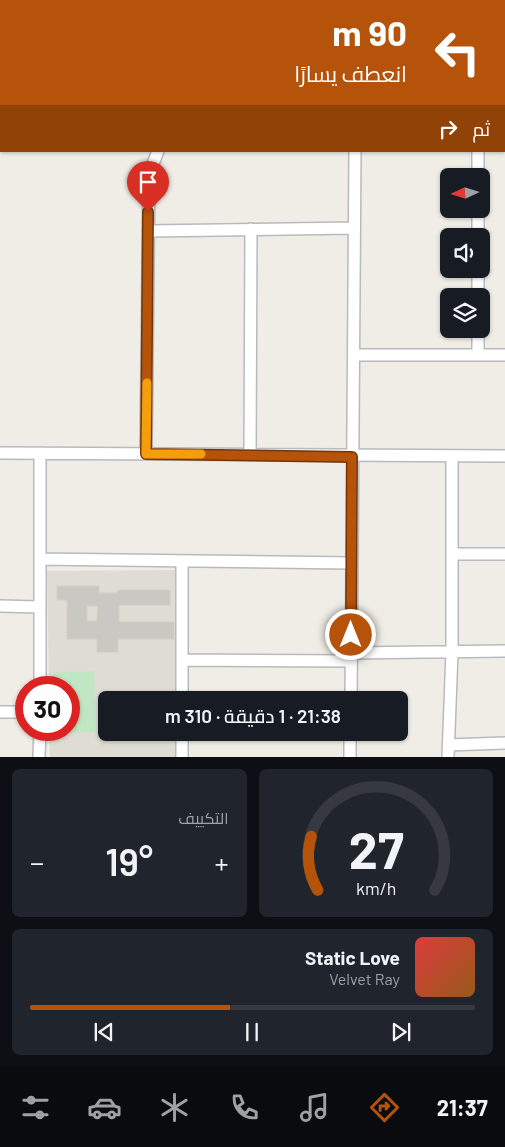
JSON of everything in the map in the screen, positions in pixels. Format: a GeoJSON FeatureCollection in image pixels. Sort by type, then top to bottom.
{"type":"FeatureCollection","features":[{"type":"Feature","properties":{"kind":"street"},"geometry":{"type":"LineString","coordinates":[[146,454],[149,174],[158,152]]}},
{"type":"Feature","properties":{"kind":"street"},"geometry":{"type":"LineString","coordinates":[[351,691],[355,152]]}},
{"type":"Feature","properties":{"kind":"street"},"geometry":{"type":"LineString","coordinates":[[478,152],[478,168]]}},
{"type":"Feature","properties":{"kind":"street"},"geometry":{"type":"LineString","coordinates":[[148,231],[354,228]]}},
{"type":"Feature","properties":{"kind":"street"},"geometry":{"type":"LineString","coordinates":[[250,455],[251,230]]}},
{"type":"Feature","properties":{"kind":"street"},"geometry":{"type":"LineString","coordinates":[[478,338],[478,355]]}},
{"type":"Feature","properties":{"kind":"street"},"geometry":{"type":"LineString","coordinates":[[354,355],[505,355]]}},
{"type":"Feature","properties":{"kind":"street"},"geometry":{"type":"LineString","coordinates":[[0,453],[352,457],[505,456]]}},
{"type":"Feature","properties":{"kind":"street"},"geometry":{"type":"LineString","coordinates":[[40,453],[40,676]]}},
{"type":"Feature","properties":{"kind":"street"},"geometry":{"type":"LineString","coordinates":[[452,456],[452,652],[449,751],[505,743]]}},
{"type":"Feature","properties":{"kind":"street"},"geometry":{"type":"LineString","coordinates":[[452,554],[505,554]]}},
{"type":"Feature","properties":{"kind":"street"},"geometry":{"type":"LineString","coordinates":[[40,559],[352,562]]}},
{"type":"Feature","properties":{"kind":"street"},"geometry":{"type":"LineString","coordinates":[[182,561],[182,691]]}},
{"type":"Feature","properties":{"kind":"street"},"geometry":{"type":"LineString","coordinates":[[0,606],[39,607]]}},
{"type":"Feature","properties":{"kind":"street"},"geometry":{"type":"LineString","coordinates":[[182,660],[351,657],[505,651]]}},
{"type":"Feature","properties":{"kind":"street"},"geometry":{"type":"LineString","coordinates":[[0,712],[15,712]]}},
{"type":"Feature","properties":{"kind":"street"},"geometry":{"type":"LineString","coordinates":[[39,757],[40,741]]}},
{"type":"Feature","properties":{"kind":"street"},"geometry":{"type":"LineString","coordinates":[[182,741],[182,757]]}},
{"type":"Feature","properties":{"kind":"street"},"geometry":{"type":"LineString","coordinates":[[350,741],[350,757]]}},
{"type":"Feature","properties":{"kind":"shaded area"},"geometry":{"type":"Polygon","coordinates":[[[175,570],[175,691],[98,691],[98,741],[175,741],[175,757],[50,757],[49,741],[80,741],[80,676],[49,676],[47,571],[175,570]]]}},
{"type":"Feature","properties":{"kind":"green space"},"geometry":{"type":"Polygon","coordinates":[[[94,671],[95,732],[80,732],[80,676],[54,676],[54,672],[94,671]]]}},
{"type":"Feature","properties":{"kind":"building"},"geometry":{"type":"Polygon","coordinates":[[[57,586],[99,586],[99,593],[118,593],[118,590],[170,590],[170,605],[119,605],[119,622],[174,622],[174,639],[118,639],[118,652],[97,652],[97,639],[67,639],[67,600],[57,600],[57,586]],[[87,606],[87,621],[97,621],[98,606],[87,606]]]}},
{"type":"Feature","properties":{"kind":"slow traffic"},"geometry":{"type":"LineString","coordinates":[[147,383],[146,454],[201,454]]}},
{"type":"Feature","properties":{"kind":"route"},"geometry":{"type":"LineString","coordinates":[[148,212],[146,454],[352,457],[351,635]]}}]}
